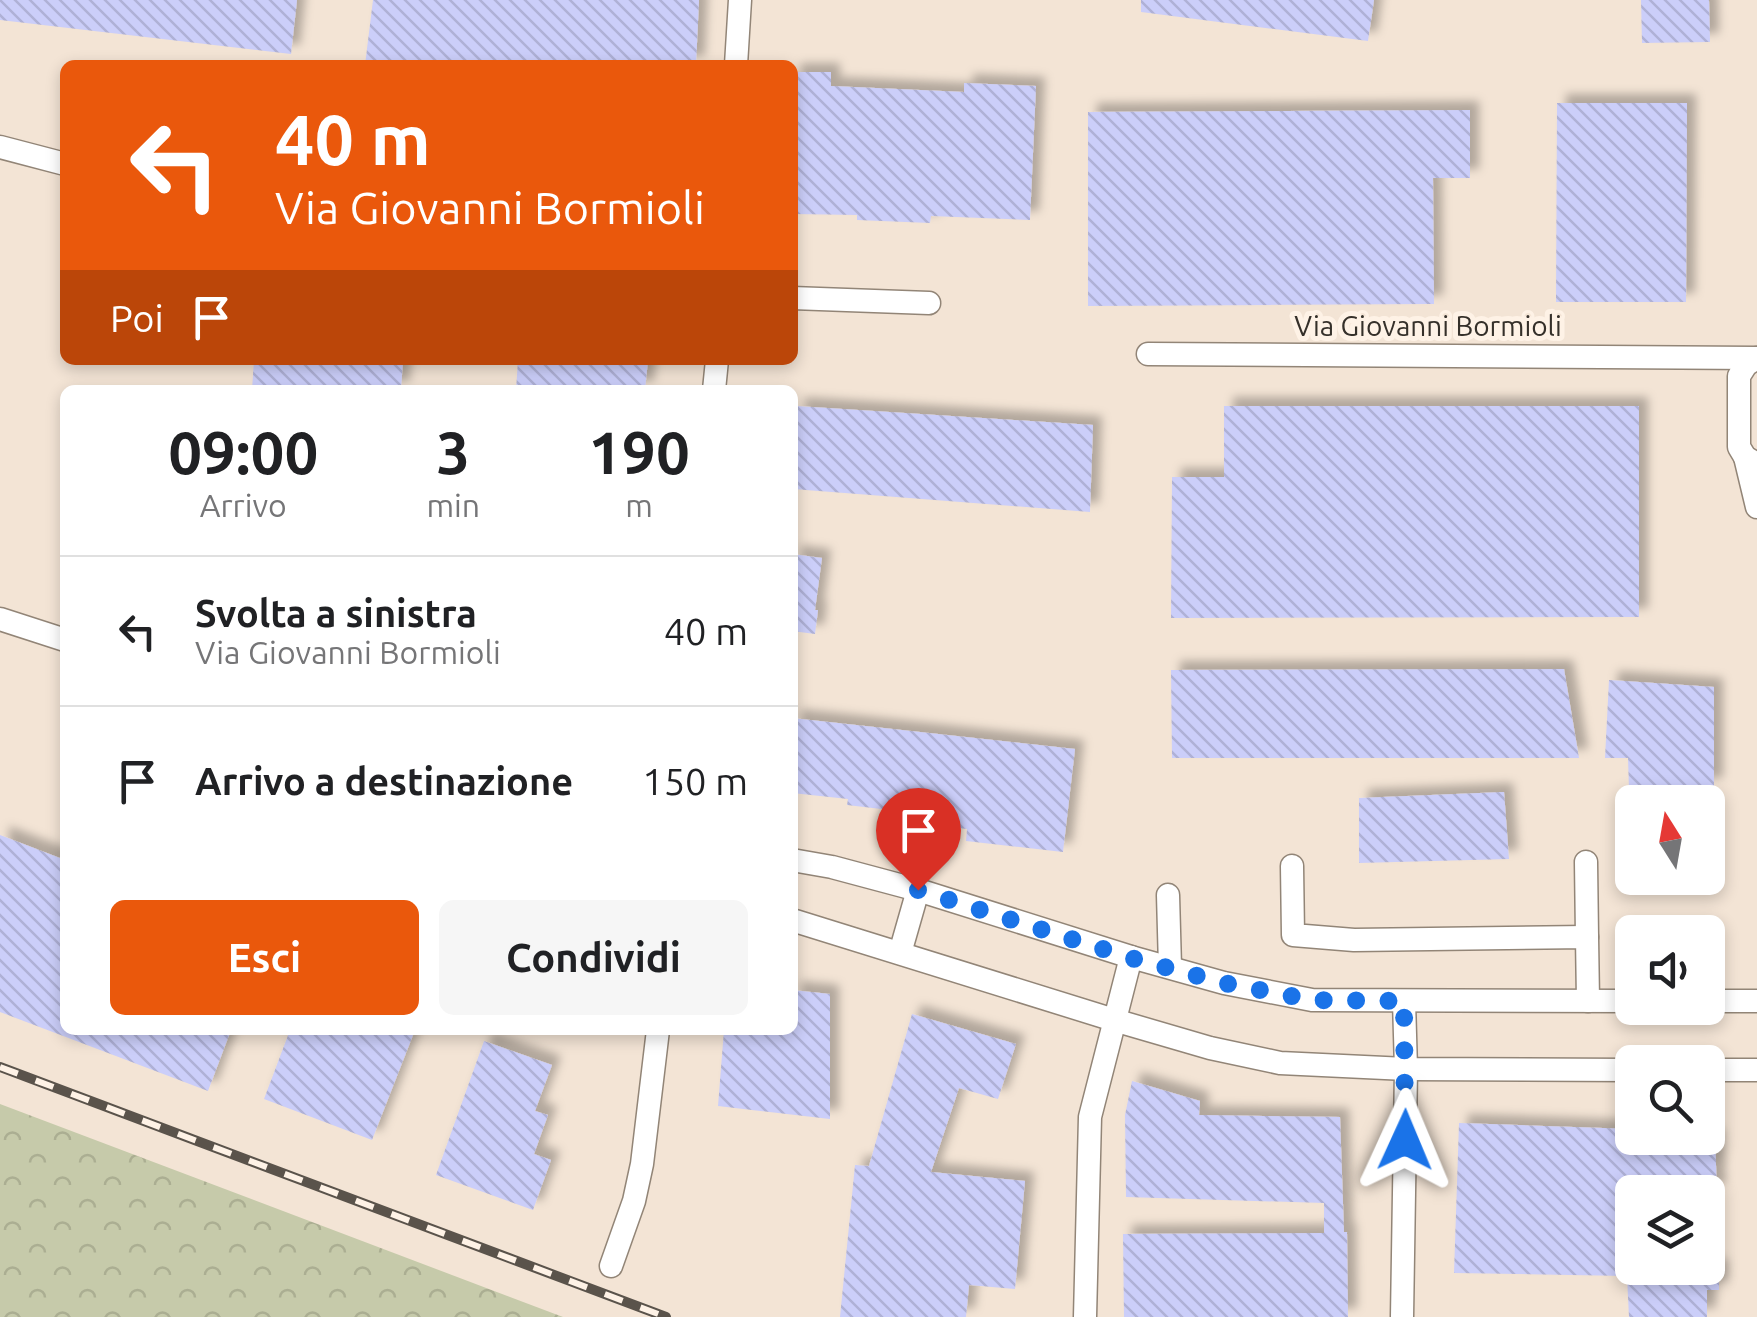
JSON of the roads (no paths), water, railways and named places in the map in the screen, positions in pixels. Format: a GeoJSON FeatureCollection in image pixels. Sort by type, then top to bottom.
{"type":"FeatureCollection","features":[{"type":"Feature","properties":{"kind":"street"},"geometry":{"type":"LineString","coordinates":[[736,60],[740,0]]}},
{"type":"Feature","properties":{"kind":"street"},"geometry":{"type":"LineString","coordinates":[[0,147],[60,163]]}},
{"type":"Feature","properties":{"kind":"street"},"geometry":{"type":"LineString","coordinates":[[798,298],[929,304]]}},
{"type":"Feature","properties":{"kind":"street","name":"Via Giovanni Bormioli"},"geometry":{"type":"LineString","coordinates":[[1148,354],[1757,358]]}},
{"type":"Feature","properties":{"kind":"street","name":"Via Giovanni Bormioli"},"geometry":{"type":"LineString","coordinates":[[1708,358],[1723,362],[1739,376],[1757,358]]}},
{"type":"Feature","properties":{"kind":"street"},"geometry":{"type":"LineString","coordinates":[[1739,376],[1739,446],[1751,461],[1757,507]]}},
{"type":"Feature","properties":{"kind":"street"},"geometry":{"type":"LineString","coordinates":[[0,619],[60,638]]}},
{"type":"Feature","properties":{"kind":"street"},"geometry":{"type":"LineString","coordinates":[[798,851],[832,867]]}},
{"type":"Feature","properties":{"kind":"street"},"geometry":{"type":"LineString","coordinates":[[798,861],[918,890],[1131,958],[1224,983],[1312,1000],[1615,1001]]}},
{"type":"Feature","properties":{"kind":"street"},"geometry":{"type":"LineString","coordinates":[[1586,862],[1588,1001]]}},
{"type":"Feature","properties":{"kind":"street"},"geometry":{"type":"LineString","coordinates":[[1292,866],[1293,935],[1354,940],[1587,937]]}},
{"type":"Feature","properties":{"kind":"street"},"geometry":{"type":"LineString","coordinates":[[900,953],[918,890]]}},
{"type":"Feature","properties":{"kind":"street"},"geometry":{"type":"LineString","coordinates":[[1168,896],[1170,968]]}},
{"type":"Feature","properties":{"kind":"street"},"geometry":{"type":"LineString","coordinates":[[798,922],[1114,1020],[1210,1048],[1280,1063],[1406,1069],[1615,1070]]}},
{"type":"Feature","properties":{"kind":"street"},"geometry":{"type":"LineString","coordinates":[[1085,1317],[1090,1117],[1131,958]]}},
{"type":"Feature","properties":{"kind":"street"},"geometry":{"type":"LineString","coordinates":[[1402,1317],[1404,1001]]}},
{"type":"Feature","properties":{"kind":"street"},"geometry":{"type":"LineString","coordinates":[[1725,1001],[1757,1001]]}},
{"type":"Feature","properties":{"kind":"street"},"geometry":{"type":"LineString","coordinates":[[611,1266],[634,1201],[642,1164],[657,1035]]}},
{"type":"Feature","properties":{"kind":"street"},"geometry":{"type":"LineString","coordinates":[[1725,1070],[1757,1070]]}},
{"type":"Feature","properties":{"kind":"railway"},"geometry":{"type":"LineString","coordinates":[[0,1067],[666,1317]]}}]}
